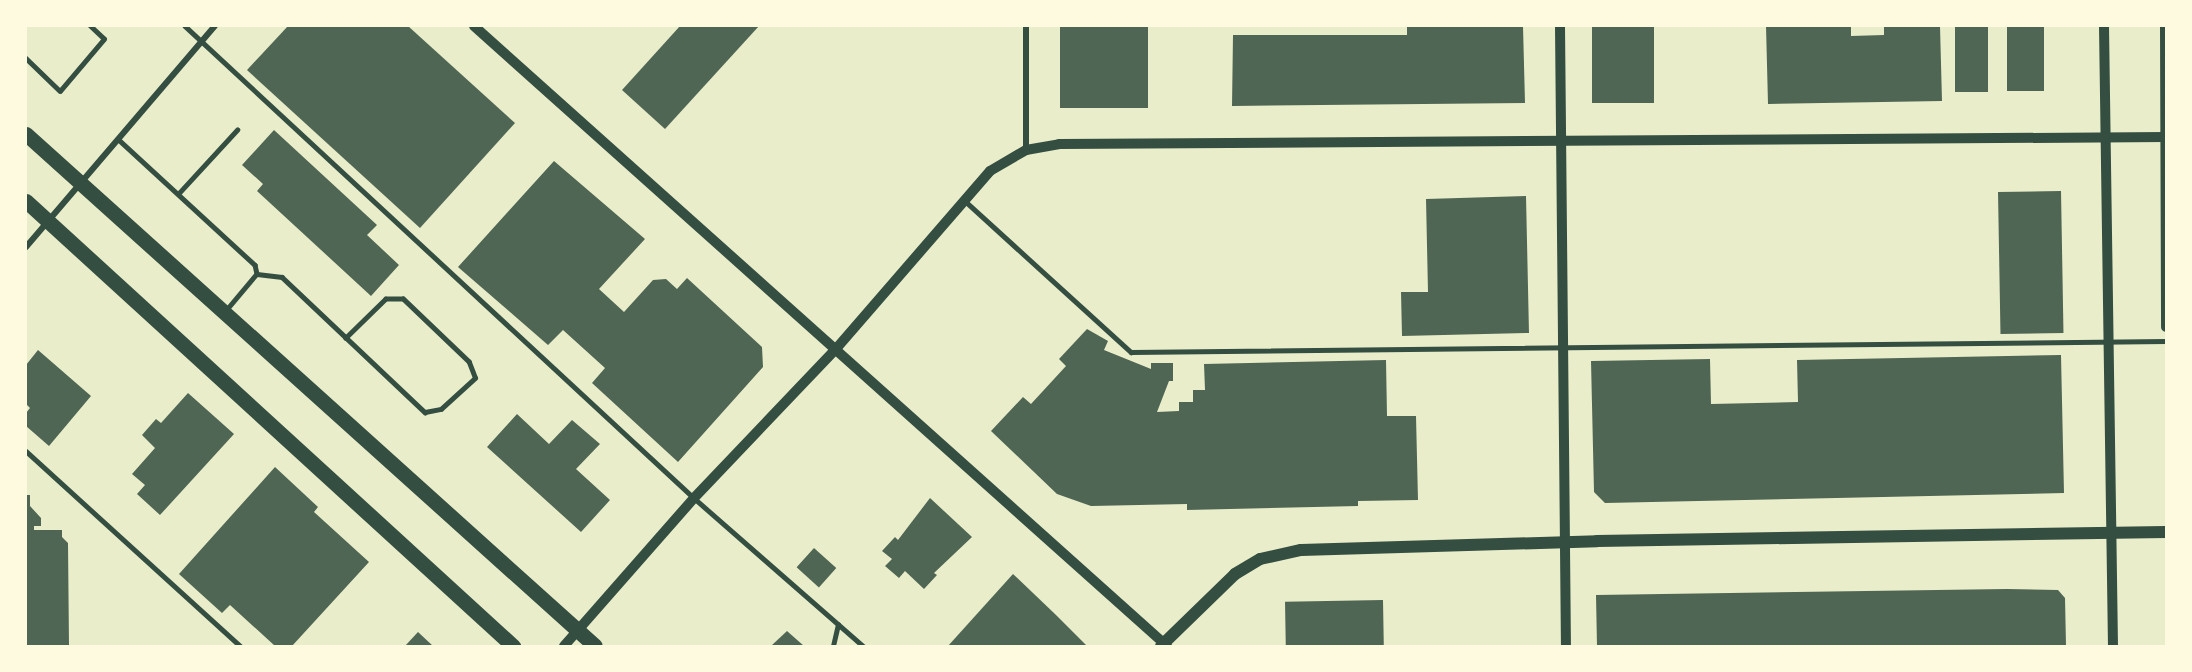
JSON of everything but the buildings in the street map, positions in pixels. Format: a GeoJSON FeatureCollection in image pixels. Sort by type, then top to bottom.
{"type":"FeatureCollection","features":[{"type":"Feature","properties":{"kind":"main road"},"geometry":{"type":"LineString","coordinates":[[26,134],[596,646]]}},
{"type":"Feature","properties":{"kind":"main road"},"geometry":{"type":"LineString","coordinates":[[26,201],[513,646]]}},
{"type":"Feature","properties":{"kind":"main road"},"geometry":{"type":"LineString","coordinates":[[1164,645],[1235,574],[1260,558],[1301,550],[1564,542],[2166,532]]}},
{"type":"Feature","properties":{"kind":"street"},"geometry":{"type":"LineString","coordinates":[[26,247],[215,26]]}},
{"type":"Feature","properties":{"kind":"street"},"geometry":{"type":"LineString","coordinates":[[474,26],[1164,645]]}},
{"type":"Feature","properties":{"kind":"street"},"geometry":{"type":"LineString","coordinates":[[1026,26],[1026,150]]}},
{"type":"Feature","properties":{"kind":"street"},"geometry":{"type":"LineString","coordinates":[[1560,26],[1566,646]]}},
{"type":"Feature","properties":{"kind":"street"},"geometry":{"type":"LineString","coordinates":[[2104,26],[2108,137],[2113,646]]}},
{"type":"Feature","properties":{"kind":"street"},"geometry":{"type":"LineString","coordinates":[[2165,26],[2166,327]]}},
{"type":"Feature","properties":{"kind":"street"},"geometry":{"type":"LineString","coordinates":[[564,646],[694,498],[835,350],[990,171],[1026,150],[1059,144],[1562,143],[2166,137]]}},
{"type":"Feature","properties":{"kind":"lane"},"geometry":{"type":"LineString","coordinates":[[26,58],[60,91],[105,39],[90,26]]}},
{"type":"Feature","properties":{"kind":"lane"},"geometry":{"type":"LineString","coordinates":[[185,26],[694,498],[863,646]]}},
{"type":"Feature","properties":{"kind":"lane"},"geometry":{"type":"LineString","coordinates":[[179,193],[237,130]]}},
{"type":"Feature","properties":{"kind":"lane"},"geometry":{"type":"LineString","coordinates":[[118,139],[246,254],[257,274]]}},
{"type":"Feature","properties":{"kind":"lane"},"geometry":{"type":"LineString","coordinates":[[964,200],[1131,352],[1562,344],[2166,340]]}},
{"type":"Feature","properties":{"kind":"lane"},"geometry":{"type":"LineString","coordinates":[[225,313],[257,274]]}},
{"type":"Feature","properties":{"kind":"lane"},"geometry":{"type":"LineString","coordinates":[[257,274],[282,278],[424,412],[441,409],[475,378],[470,362],[403,299],[386,299],[346,338]]}},
{"type":"Feature","properties":{"kind":"lane"},"geometry":{"type":"LineString","coordinates":[[26,451],[240,646]]}},
{"type":"Feature","properties":{"kind":"lane"},"geometry":{"type":"LineString","coordinates":[[833,646],[838,625]]}}]}
